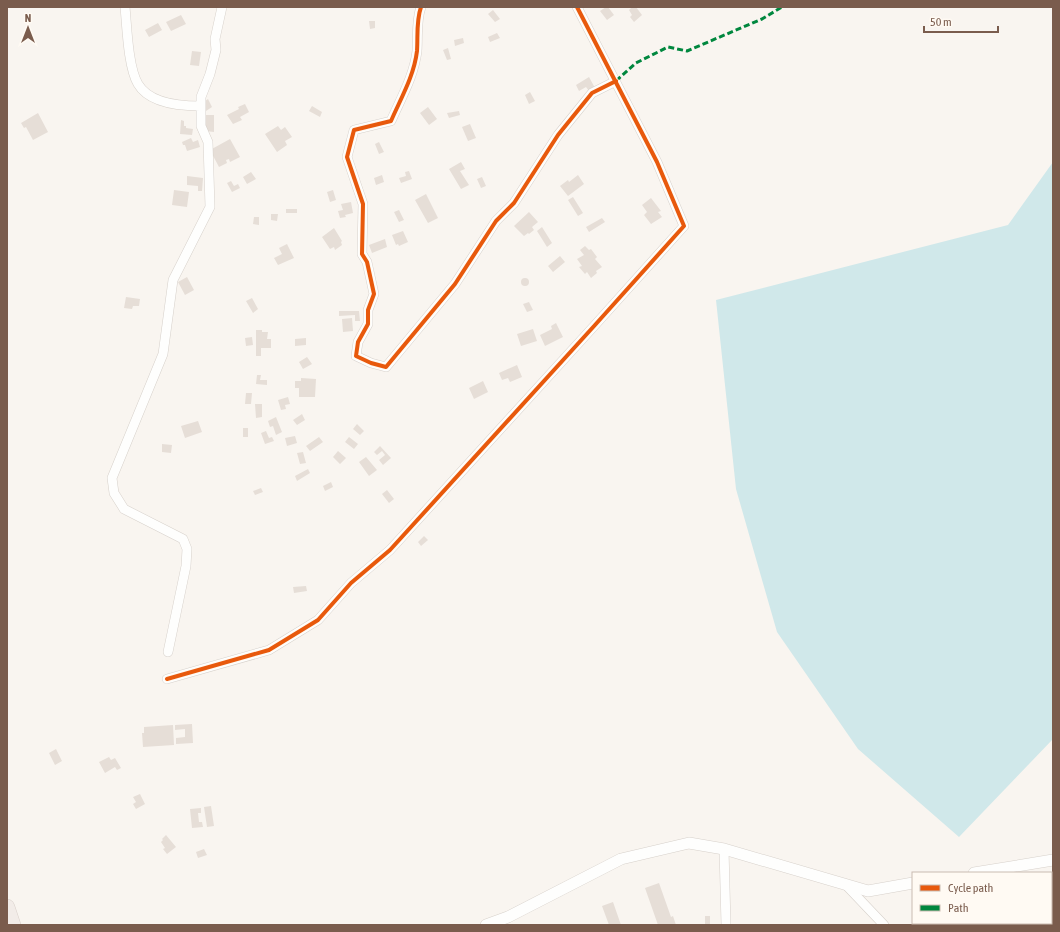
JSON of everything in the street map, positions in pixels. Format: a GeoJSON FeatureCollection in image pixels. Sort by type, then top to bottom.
{"type":"FeatureCollection","features":[{"type":"Feature","properties":{"kind":"highway"},"geometry":{"type":"LineString","coordinates":[[7,907],[13,925]]}},
{"type":"Feature","properties":{"kind":"street"},"geometry":{"type":"LineString","coordinates":[[125,7],[131,60],[137,83],[147,93],[163,102],[200,106]]}},
{"type":"Feature","properties":{"kind":"street"},"geometry":{"type":"LineString","coordinates":[[168,652],[186,566],[187,549],[184,539],[124,509],[114,493],[112,478],[163,354],[173,280],[210,207],[208,142],[200,126],[200,97],[210,74],[215,55],[215,39],[222,7]]}},
{"type":"Feature","properties":{"kind":"street"},"geometry":{"type":"LineString","coordinates":[[421,7],[416,35],[417,50],[410,80],[391,121],[354,130],[348,157],[363,204],[362,254],[367,262],[374,294],[368,310],[368,324],[358,342],[356,356],[371,364],[386,367],[455,284],[496,221],[514,203],[558,134],[592,93],[616,81]]}},
{"type":"Feature","properties":{"kind":"street"},"geometry":{"type":"LineString","coordinates":[[167,679],[269,650],[318,620],[351,584],[390,550],[684,226],[657,162],[577,7]]}},
{"type":"Feature","properties":{"kind":"street"},"geometry":{"type":"LineString","coordinates":[[486,925],[508,917],[621,859],[689,843],[724,849],[868,891],[912,883]]}},
{"type":"Feature","properties":{"kind":"street"},"geometry":{"type":"LineString","coordinates":[[724,849],[726,925]]}},
{"type":"Feature","properties":{"kind":"street"},"geometry":{"type":"LineString","coordinates":[[980,872],[1053,860]]}},
{"type":"Feature","properties":{"kind":"street"},"geometry":{"type":"LineString","coordinates":[[845,884],[884,925]]}},
{"type":"Feature","properties":{"kind":"water"},"geometry":{"type":"Polygon","coordinates":[[[1053,162],[1053,739],[959,837],[858,749],[777,632],[736,489],[716,300],[1008,225],[1053,162]]]}},
{"type":"Feature","properties":{"kind":"building"},"geometry":{"type":"Polygon","coordinates":[[[608,7],[614,15],[607,20],[600,11],[608,7]]]}},
{"type":"Feature","properties":{"kind":"building"},"geometry":{"type":"Polygon","coordinates":[[[632,7],[636,7],[642,15],[634,22],[630,17],[632,15],[629,10],[632,7]]]}},
{"type":"Feature","properties":{"kind":"building"},"geometry":{"type":"Polygon","coordinates":[[[493,10],[500,19],[495,22],[488,14],[493,10]]]}},
{"type":"Feature","properties":{"kind":"building"},"geometry":{"type":"Polygon","coordinates":[[[181,15],[186,24],[171,31],[166,22],[181,15]]]}},
{"type":"Feature","properties":{"kind":"building"},"geometry":{"type":"Polygon","coordinates":[[[369,21],[375,21],[375,28],[370,29],[369,21]]]}},
{"type":"Feature","properties":{"kind":"building"},"geometry":{"type":"Polygon","coordinates":[[[158,23],[162,30],[149,37],[145,30],[158,23]]]}},
{"type":"Feature","properties":{"kind":"building"},"geometry":{"type":"Polygon","coordinates":[[[497,33],[500,38],[490,42],[488,37],[497,33]]]}},
{"type":"Feature","properties":{"kind":"building"},"geometry":{"type":"Polygon","coordinates":[[[463,38],[464,43],[455,46],[454,40],[463,38]]]}},
{"type":"Feature","properties":{"kind":"building"},"geometry":{"type":"Polygon","coordinates":[[[448,48],[451,59],[447,60],[443,50],[448,48]]]}},
{"type":"Feature","properties":{"kind":"building"},"geometry":{"type":"Polygon","coordinates":[[[192,51],[201,52],[199,66],[190,65],[192,51]]]}},
{"type":"Feature","properties":{"kind":"building"},"geometry":{"type":"Polygon","coordinates":[[[589,77],[595,88],[589,91],[586,87],[579,91],[576,85],[589,77]]]}},
{"type":"Feature","properties":{"kind":"building"},"geometry":{"type":"Polygon","coordinates":[[[530,92],[535,101],[529,104],[525,95],[530,92]]]}},
{"type":"Feature","properties":{"kind":"building"},"geometry":{"type":"Polygon","coordinates":[[[208,99],[212,107],[206,111],[202,103],[208,99]]]}},
{"type":"Feature","properties":{"kind":"building"},"geometry":{"type":"Polygon","coordinates":[[[245,104],[249,112],[240,117],[242,120],[233,124],[227,115],[245,104]]]}},
{"type":"Feature","properties":{"kind":"building"},"geometry":{"type":"Polygon","coordinates":[[[312,106],[322,112],[320,117],[309,111],[312,106]]]}},
{"type":"Feature","properties":{"kind":"building"},"geometry":{"type":"Polygon","coordinates":[[[428,107],[437,119],[429,125],[420,113],[428,107]]]}},
{"type":"Feature","properties":{"kind":"building"},"geometry":{"type":"Polygon","coordinates":[[[459,111],[460,115],[449,118],[447,113],[459,111]]]}},
{"type":"Feature","properties":{"kind":"building"},"geometry":{"type":"Polygon","coordinates":[[[38,113],[48,132],[33,140],[26,127],[24,128],[21,123],[38,113]]]}},
{"type":"Feature","properties":{"kind":"building"},"geometry":{"type":"Polygon","coordinates":[[[204,115],[214,115],[214,132],[205,131],[204,115]]]}},
{"type":"Feature","properties":{"kind":"building"},"geometry":{"type":"Polygon","coordinates":[[[181,120],[184,121],[184,126],[186,126],[186,128],[193,129],[192,135],[180,134],[181,120]]]}},
{"type":"Feature","properties":{"kind":"building"},"geometry":{"type":"Polygon","coordinates":[[[470,124],[476,138],[468,141],[462,127],[470,124]]]}},
{"type":"Feature","properties":{"kind":"building"},"geometry":{"type":"Polygon","coordinates":[[[278,126],[281,130],[285,127],[292,137],[285,141],[287,145],[277,152],[265,134],[278,126]]]}},
{"type":"Feature","properties":{"kind":"building"},"geometry":{"type":"Polygon","coordinates":[[[191,138],[193,142],[198,140],[200,147],[187,151],[182,142],[191,138]]]}},
{"type":"Feature","properties":{"kind":"building"},"geometry":{"type":"Polygon","coordinates":[[[230,139],[240,157],[230,162],[229,159],[226,160],[227,163],[219,167],[210,150],[230,139]]]}},
{"type":"Feature","properties":{"kind":"building"},"geometry":{"type":"Polygon","coordinates":[[[379,142],[384,152],[379,154],[375,144],[379,142]]]}},
{"type":"Feature","properties":{"kind":"building"},"geometry":{"type":"Polygon","coordinates":[[[461,162],[465,169],[460,171],[469,185],[461,189],[449,169],[461,162]]]}},
{"type":"Feature","properties":{"kind":"building"},"geometry":{"type":"Polygon","coordinates":[[[409,171],[412,179],[401,183],[399,178],[406,176],[405,172],[409,171]]]}},
{"type":"Feature","properties":{"kind":"building"},"geometry":{"type":"Polygon","coordinates":[[[251,172],[256,179],[247,184],[243,177],[251,172]]]}},
{"type":"Feature","properties":{"kind":"building"},"geometry":{"type":"Polygon","coordinates":[[[382,175],[384,182],[376,185],[374,178],[382,175]]]}},
{"type":"Feature","properties":{"kind":"building"},"geometry":{"type":"Polygon","coordinates":[[[578,175],[584,184],[568,196],[560,186],[568,180],[569,182],[578,175]]]}},
{"type":"Feature","properties":{"kind":"building"},"geometry":{"type":"Polygon","coordinates":[[[187,176],[203,178],[202,191],[198,191],[198,186],[187,185],[187,176]]]}},
{"type":"Feature","properties":{"kind":"building"},"geometry":{"type":"Polygon","coordinates":[[[482,177],[486,186],[481,188],[477,179],[482,177]]]}},
{"type":"Feature","properties":{"kind":"building"},"geometry":{"type":"Polygon","coordinates":[[[231,181],[234,186],[238,184],[240,188],[232,192],[227,183],[231,181]]]}},
{"type":"Feature","properties":{"kind":"building"},"geometry":{"type":"Polygon","coordinates":[[[174,190],[189,192],[187,207],[172,205],[174,190]]]}},
{"type":"Feature","properties":{"kind":"building"},"geometry":{"type":"Polygon","coordinates":[[[333,190],[336,200],[330,202],[327,192],[333,190]]]}},
{"type":"Feature","properties":{"kind":"building"},"geometry":{"type":"Polygon","coordinates":[[[426,194],[438,218],[428,223],[415,200],[426,194]]]}},
{"type":"Feature","properties":{"kind":"building"},"geometry":{"type":"Polygon","coordinates":[[[573,197],[583,213],[578,216],[568,200],[573,197]]]}},
{"type":"Feature","properties":{"kind":"building"},"geometry":{"type":"Polygon","coordinates":[[[651,198],[661,211],[658,212],[662,217],[651,224],[644,215],[647,212],[642,205],[651,198]]]}},
{"type":"Feature","properties":{"kind":"building"},"geometry":{"type":"Polygon","coordinates":[[[351,202],[353,213],[345,215],[346,217],[340,218],[338,211],[343,210],[341,204],[351,202]]]}},
{"type":"Feature","properties":{"kind":"building"},"geometry":{"type":"Polygon","coordinates":[[[286,209],[297,209],[297,213],[286,213],[286,209]]]}},
{"type":"Feature","properties":{"kind":"building"},"geometry":{"type":"Polygon","coordinates":[[[399,210],[404,220],[399,222],[394,212],[399,210]]]}},
{"type":"Feature","properties":{"kind":"building"},"geometry":{"type":"Polygon","coordinates":[[[529,212],[538,222],[532,227],[534,230],[524,236],[514,226],[529,212]]]}},
{"type":"Feature","properties":{"kind":"building"},"geometry":{"type":"Polygon","coordinates":[[[271,214],[278,214],[277,221],[271,220],[271,214]]]}},
{"type":"Feature","properties":{"kind":"building"},"geometry":{"type":"Polygon","coordinates":[[[254,217],[259,217],[259,225],[253,224],[254,217]]]}},
{"type":"Feature","properties":{"kind":"building"},"geometry":{"type":"Polygon","coordinates":[[[602,218],[605,222],[589,232],[586,227],[602,218]]]}},
{"type":"Feature","properties":{"kind":"building"},"geometry":{"type":"Polygon","coordinates":[[[542,227],[552,243],[547,247],[537,231],[542,227]]]}},
{"type":"Feature","properties":{"kind":"building"},"geometry":{"type":"Polygon","coordinates":[[[334,228],[342,241],[342,245],[335,250],[334,247],[330,249],[322,237],[334,228]]]}},
{"type":"Feature","properties":{"kind":"building"},"geometry":{"type":"Polygon","coordinates":[[[403,231],[408,242],[399,246],[398,244],[396,245],[392,235],[403,231]]]}},
{"type":"Feature","properties":{"kind":"building"},"geometry":{"type":"Polygon","coordinates":[[[385,239],[387,247],[372,253],[369,245],[385,239]]]}},
{"type":"Feature","properties":{"kind":"building"},"geometry":{"type":"Polygon","coordinates":[[[287,244],[294,258],[278,265],[274,258],[282,254],[279,248],[287,244]]]}},
{"type":"Feature","properties":{"kind":"building"},"geometry":{"type":"Polygon","coordinates":[[[585,246],[589,250],[591,249],[597,257],[595,259],[602,267],[596,271],[597,273],[591,278],[587,272],[585,274],[579,267],[582,266],[577,259],[584,255],[580,250],[585,246]]]}},
{"type":"Feature","properties":{"kind":"building"},"geometry":{"type":"Polygon","coordinates":[[[560,256],[565,262],[553,272],[548,266],[560,256]]]}},
{"type":"Feature","properties":{"kind":"building"},"geometry":{"type":"Polygon","coordinates":[[[187,277],[194,290],[185,295],[178,282],[187,277]]]}},
{"type":"Feature","properties":{"kind":"building"},"geometry":{"type":"Polygon","coordinates":[[[523,278],[527,278],[529,282],[527,286],[523,286],[521,284],[521,280],[523,278]]]}},
{"type":"Feature","properties":{"kind":"building"},"geometry":{"type":"Polygon","coordinates":[[[126,297],[140,299],[139,306],[133,306],[132,309],[124,308],[126,297]]]}},
{"type":"Feature","properties":{"kind":"building"},"geometry":{"type":"Polygon","coordinates":[[[252,298],[258,309],[253,313],[246,301],[252,298]]]}},
{"type":"Feature","properties":{"kind":"building"},"geometry":{"type":"Polygon","coordinates":[[[529,302],[533,310],[527,312],[523,304],[529,302]]]}},
{"type":"Feature","properties":{"kind":"building"},"geometry":{"type":"Polygon","coordinates":[[[339,311],[359,311],[360,321],[355,321],[355,315],[339,316],[339,311]]]}},
{"type":"Feature","properties":{"kind":"building"},"geometry":{"type":"Polygon","coordinates":[[[352,318],[353,331],[343,332],[342,319],[352,318]]]}},
{"type":"Feature","properties":{"kind":"building"},"geometry":{"type":"Polygon","coordinates":[[[556,323],[563,337],[545,346],[540,335],[552,329],[551,326],[556,323]]]}},
{"type":"Feature","properties":{"kind":"building"},"geometry":{"type":"Polygon","coordinates":[[[533,329],[537,341],[521,346],[517,334],[533,329]]]}},
{"type":"Feature","properties":{"kind":"building"},"geometry":{"type":"Polygon","coordinates":[[[256,330],[268,332],[267,339],[271,339],[271,348],[261,348],[261,356],[256,356],[256,330]]]}},
{"type":"Feature","properties":{"kind":"building"},"geometry":{"type":"Polygon","coordinates":[[[252,337],[253,345],[246,346],[245,338],[252,337]]]}},
{"type":"Feature","properties":{"kind":"building"},"geometry":{"type":"Polygon","coordinates":[[[306,338],[306,345],[295,346],[295,339],[306,338]]]}},
{"type":"Feature","properties":{"kind":"building"},"geometry":{"type":"Polygon","coordinates":[[[307,357],[312,364],[303,369],[299,362],[307,357]]]}},
{"type":"Feature","properties":{"kind":"building"},"geometry":{"type":"Polygon","coordinates":[[[517,365],[522,377],[510,382],[508,378],[502,380],[499,373],[517,365]]]}},
{"type":"Feature","properties":{"kind":"building"},"geometry":{"type":"Polygon","coordinates":[[[257,375],[261,375],[260,380],[267,380],[267,385],[256,384],[257,375]]]}},
{"type":"Feature","properties":{"kind":"building"},"geometry":{"type":"Polygon","coordinates":[[[301,378],[316,379],[315,397],[299,397],[299,388],[295,388],[295,381],[301,381],[301,378]]]}},
{"type":"Feature","properties":{"kind":"building"},"geometry":{"type":"Polygon","coordinates":[[[483,381],[488,392],[474,399],[469,388],[483,381]]]}},
{"type":"Feature","properties":{"kind":"building"},"geometry":{"type":"Polygon","coordinates":[[[246,393],[252,393],[251,404],[245,404],[246,393]]]}},
{"type":"Feature","properties":{"kind":"building"},"geometry":{"type":"Polygon","coordinates":[[[288,397],[290,404],[285,405],[286,409],[281,410],[278,400],[288,397]]]}},
{"type":"Feature","properties":{"kind":"building"},"geometry":{"type":"Polygon","coordinates":[[[255,404],[262,404],[262,417],[256,418],[255,404]]]}},
{"type":"Feature","properties":{"kind":"building"},"geometry":{"type":"Polygon","coordinates":[[[302,414],[305,420],[297,425],[293,420],[302,414]]]}},
{"type":"Feature","properties":{"kind":"building"},"geometry":{"type":"Polygon","coordinates":[[[276,417],[282,432],[276,435],[273,426],[270,427],[268,421],[276,417]]]}},
{"type":"Feature","properties":{"kind":"building"},"geometry":{"type":"Polygon","coordinates":[[[198,421],[202,432],[185,438],[181,426],[198,421]]]}},
{"type":"Feature","properties":{"kind":"building"},"geometry":{"type":"Polygon","coordinates":[[[357,424],[364,431],[360,435],[353,429],[357,424]]]}},
{"type":"Feature","properties":{"kind":"building"},"geometry":{"type":"Polygon","coordinates":[[[243,428],[248,428],[248,437],[243,437],[243,428]]]}},
{"type":"Feature","properties":{"kind":"building"},"geometry":{"type":"Polygon","coordinates":[[[266,431],[269,438],[272,437],[274,441],[265,444],[261,433],[266,431]]]}},
{"type":"Feature","properties":{"kind":"building"},"geometry":{"type":"Polygon","coordinates":[[[295,436],[297,443],[287,446],[285,438],[295,436]]]}},
{"type":"Feature","properties":{"kind":"building"},"geometry":{"type":"Polygon","coordinates":[[[319,437],[323,442],[310,451],[306,446],[319,437]]]}},
{"type":"Feature","properties":{"kind":"building"},"geometry":{"type":"Polygon","coordinates":[[[349,437],[358,444],[354,449],[345,442],[349,437]]]}},
{"type":"Feature","properties":{"kind":"building"},"geometry":{"type":"Polygon","coordinates":[[[162,444],[172,445],[171,453],[162,452],[162,444]]]}},
{"type":"Feature","properties":{"kind":"building"},"geometry":{"type":"Polygon","coordinates":[[[380,446],[391,458],[383,465],[379,460],[385,455],[382,451],[377,455],[374,452],[380,446]]]}},
{"type":"Feature","properties":{"kind":"building"},"geometry":{"type":"Polygon","coordinates":[[[338,451],[346,458],[340,464],[333,457],[338,451]]]}},
{"type":"Feature","properties":{"kind":"building"},"geometry":{"type":"Polygon","coordinates":[[[303,452],[306,463],[300,464],[297,453],[303,452]]]}},
{"type":"Feature","properties":{"kind":"building"},"geometry":{"type":"Polygon","coordinates":[[[366,457],[377,470],[369,476],[359,462],[366,457]]]}},
{"type":"Feature","properties":{"kind":"building"},"geometry":{"type":"Polygon","coordinates":[[[308,469],[310,473],[297,481],[295,476],[308,469]]]}},
{"type":"Feature","properties":{"kind":"building"},"geometry":{"type":"Polygon","coordinates":[[[331,482],[333,487],[325,491],[323,486],[331,482]]]}},
{"type":"Feature","properties":{"kind":"building"},"geometry":{"type":"Polygon","coordinates":[[[261,488],[263,492],[255,495],[253,491],[261,488]]]}},
{"type":"Feature","properties":{"kind":"building"},"geometry":{"type":"Polygon","coordinates":[[[387,490],[394,499],[389,503],[382,494],[387,490]]]}},
{"type":"Feature","properties":{"kind":"building"},"geometry":{"type":"Polygon","coordinates":[[[424,536],[428,540],[421,546],[418,542],[424,536]]]}},
{"type":"Feature","properties":{"kind":"building"},"geometry":{"type":"Polygon","coordinates":[[[306,586],[307,591],[294,593],[293,587],[306,586]]]}},
{"type":"Feature","properties":{"kind":"building"},"geometry":{"type":"Polygon","coordinates":[[[192,724],[193,743],[176,744],[176,738],[185,737],[185,729],[175,730],[175,725],[192,724]]]}},
{"type":"Feature","properties":{"kind":"building"},"geometry":{"type":"Polygon","coordinates":[[[173,725],[174,745],[143,747],[142,733],[144,733],[144,727],[173,725]]]}},
{"type":"Feature","properties":{"kind":"building"},"geometry":{"type":"Polygon","coordinates":[[[56,749],[62,761],[55,765],[49,753],[56,749]]]}},
{"type":"Feature","properties":{"kind":"building"},"geometry":{"type":"Polygon","coordinates":[[[109,757],[111,760],[115,758],[121,768],[117,770],[115,767],[105,773],[99,762],[109,757]]]}},
{"type":"Feature","properties":{"kind":"building"},"geometry":{"type":"Polygon","coordinates":[[[140,794],[145,804],[136,809],[133,804],[136,802],[133,797],[140,794]]]}},
{"type":"Feature","properties":{"kind":"building"},"geometry":{"type":"Polygon","coordinates":[[[211,806],[214,826],[207,827],[204,807],[211,806]]]}},
{"type":"Feature","properties":{"kind":"building"},"geometry":{"type":"Polygon","coordinates":[[[201,808],[201,813],[198,813],[199,822],[202,822],[203,827],[192,828],[190,809],[201,808]]]}},
{"type":"Feature","properties":{"kind":"building"},"geometry":{"type":"Polygon","coordinates":[[[166,835],[176,847],[167,854],[163,849],[165,848],[161,842],[166,835]]]}},
{"type":"Feature","properties":{"kind":"building"},"geometry":{"type":"Polygon","coordinates":[[[204,849],[207,855],[198,858],[196,852],[204,849]]]}},
{"type":"Feature","properties":{"kind":"building"},"geometry":{"type":"Polygon","coordinates":[[[659,883],[671,917],[673,916],[676,925],[658,925],[645,888],[659,883]]]}},
{"type":"Feature","properties":{"kind":"building"},"geometry":{"type":"Polygon","coordinates":[[[613,902],[621,925],[609,925],[602,906],[613,902]]]}},
{"type":"Feature","properties":{"kind":"building"},"geometry":{"type":"Polygon","coordinates":[[[705,916],[710,916],[710,925],[705,925],[705,916]]]}},
{"type":"Feature","properties":{"kind":"marked path"},"geometry":{"type":"LineString","coordinates":[[616,81],[636,63],[668,47],[687,51],[762,19],[782,7]]}},
{"type":"Feature","properties":{"kind":"cycle path"},"geometry":{"type":"LineString","coordinates":[[421,7],[419,12],[417,51],[413,69],[407,87],[391,121],[354,130],[347,157],[363,204],[362,254],[367,262],[374,294],[368,310],[368,324],[358,342],[356,356],[371,363],[386,367],[455,284],[496,221],[514,203],[558,135],[592,93],[616,81]]}},
{"type":"Feature","properties":{"kind":"cycle path"},"geometry":{"type":"LineString","coordinates":[[167,679],[269,650],[318,620],[351,583],[390,550],[684,226],[657,162],[577,7]]}}]}
